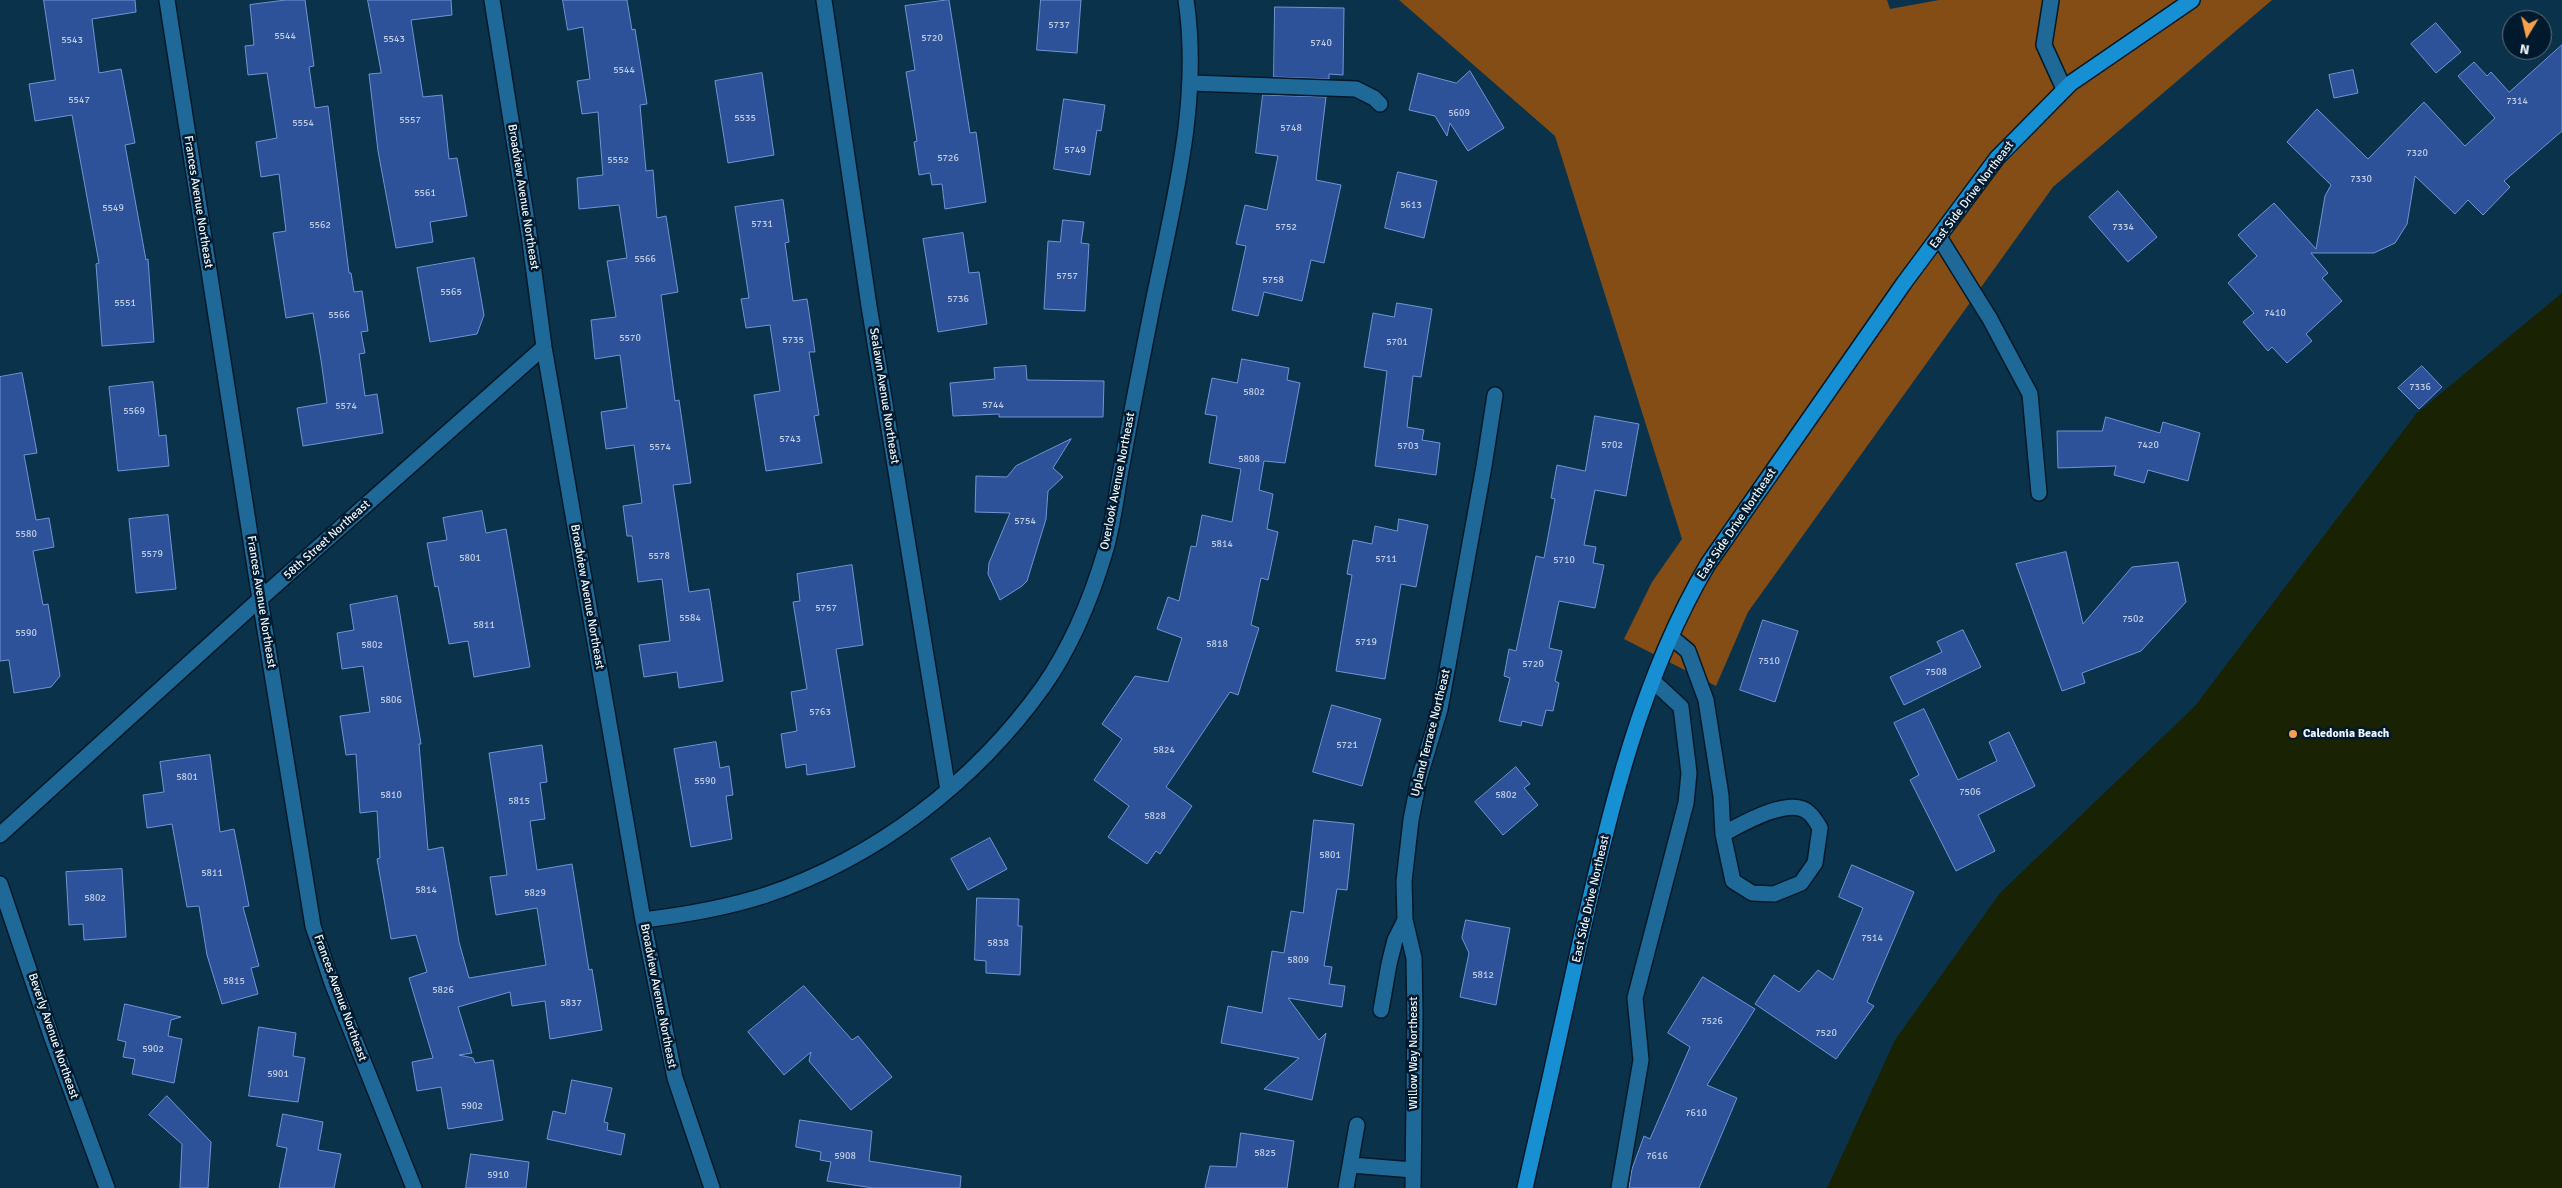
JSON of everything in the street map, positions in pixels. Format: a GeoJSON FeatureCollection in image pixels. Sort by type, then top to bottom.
{"type":"FeatureCollection","features":[{"type":"Feature","properties":{"kind":"main road","name":"East Side Drive Northeast"},"geometry":{"type":"LineString","coordinates":[[1525,1188],[1598,865],[1635,732],[1683,606],[1708,564],[1997,158],[2064,89],[2192,0]]}},
{"type":"Feature","properties":{"kind":"street","name":"Frances Avenue Northeast"},"geometry":{"type":"LineString","coordinates":[[167,0],[313,926],[332,983],[414,1188]]}},
{"type":"Feature","properties":{"kind":"street","name":"Broadview Avenue Northeast"},"geometry":{"type":"LineString","coordinates":[[492,0],[529,234],[544,348],[643,920],[675,1078],[712,1188]]}},
{"type":"Feature","properties":{"kind":"street","name":"Sealawn Avenue Northeast"},"geometry":{"type":"LineString","coordinates":[[824,0],[869,306],[948,790]]}},
{"type":"Feature","properties":{"kind":"street","name":"Overlook Avenue Northeast"},"geometry":{"type":"LineString","coordinates":[[643,920],[680,915],[766,895],[818,874],[862,851],[906,824],[948,790],[995,746],[1043,687],[1070,643],[1106,550],[1185,138],[1192,53],[1186,0]]}},
{"type":"Feature","properties":{"kind":"street"},"geometry":{"type":"LineString","coordinates":[[2052,0],[2044,45],[2064,89]]}},
{"type":"Feature","properties":{"kind":"street"},"geometry":{"type":"LineString","coordinates":[[1190,82],[1356,89],[1374,98],[1380,104]]}},
{"type":"Feature","properties":{"kind":"street"},"geometry":{"type":"LineString","coordinates":[[1939,237],[1990,319],[2030,394],[2039,493]]}},
{"type":"Feature","properties":{"kind":"street","name":"58th Street Northeast"},"geometry":{"type":"LineString","coordinates":[[0,834],[260,599],[544,348]]}},
{"type":"Feature","properties":{"kind":"street","name":"Upland Terrace Northeast"},"geometry":{"type":"LineString","coordinates":[[1381,1010],[1389,964],[1396,940],[1405,920],[1404,881],[1411,820],[1419,779],[1440,709],[1495,396]]}},
{"type":"Feature","properties":{"kind":"street"},"geometry":{"type":"LineString","coordinates":[[1671,637],[1688,651],[1706,700],[1721,796],[1723,834],[1733,881],[1752,893],[1774,894],[1801,884],[1815,864],[1820,828],[1808,811],[1789,805],[1723,834]]}},
{"type":"Feature","properties":{"kind":"street"},"geometry":{"type":"LineString","coordinates":[[1619,1188],[1642,1060],[1635,998],[1686,803],[1689,773],[1681,707],[1654,682]]}},
{"type":"Feature","properties":{"kind":"street","name":"Beverly Avenue Northeast"},"geometry":{"type":"LineString","coordinates":[[0,884],[107,1188]]}},
{"type":"Feature","properties":{"kind":"street","name":"Willow Way Northeast"},"geometry":{"type":"LineString","coordinates":[[1405,920],[1414,958],[1416,1016],[1413,1188]]}},
{"type":"Feature","properties":{"kind":"street"},"geometry":{"type":"LineString","coordinates":[[1346,1188],[1357,1125]]}},
{"type":"Feature","properties":{"kind":"street"},"geometry":{"type":"LineString","coordinates":[[1351,1165],[1413,1170]]}},
{"type":"Feature","properties":{"kind":"shaded area"},"geometry":{"type":"Polygon","coordinates":[[[1399,0],[1887,0],[1890,9],[1939,0],[2272,0],[2053,187],[1748,612],[1716,686],[1624,639],[1652,582],[1682,539],[1555,136],[1399,0]]]}},
{"type":"Feature","properties":{"kind":"shaded area"},"geometry":{"type":"Polygon","coordinates":[[[2562,293],[2562,1188],[1827,1188],[1895,1040],[2000,893],[2195,706],[2416,414],[2562,293]]]}},
{"type":"Feature","properties":{"kind":"building"},"geometry":{"type":"Polygon","coordinates":[[[44,0],[135,0],[136,12],[92,19],[99,73],[121,69],[135,143],[125,145],[146,260],[148,259],[154,342],[102,346],[96,264],[99,263],[72,115],[35,121],[29,84],[55,80],[44,0]]]}},
{"type":"Feature","properties":{"kind":"building"},"geometry":{"type":"Polygon","coordinates":[[[286,0],[305,0],[314,66],[309,67],[315,108],[328,106],[349,273],[351,273],[354,292],[362,291],[368,331],[361,332],[365,353],[359,354],[365,396],[377,394],[383,433],[303,446],[297,408],[327,403],[321,360],[313,313],[286,318],[273,233],[286,231],[279,174],[261,177],[256,142],[277,138],[267,73],[248,75],[245,46],[254,45],[250,5],[286,0]]]}},
{"type":"Feature","properties":{"kind":"building"},"geometry":{"type":"Polygon","coordinates":[[[368,0],[451,0],[452,15],[411,20],[423,97],[442,95],[449,159],[457,158],[467,216],[430,222],[433,242],[396,248],[378,151],[369,74],[381,73],[368,0]]]}},
{"type":"Feature","properties":{"kind":"building"},"geometry":{"type":"Polygon","coordinates":[[[563,0],[627,0],[632,30],[635,29],[647,104],[640,105],[646,171],[653,170],[657,218],[666,216],[678,292],[661,295],[675,401],[679,400],[691,483],[673,485],[689,592],[709,589],[723,681],[679,688],[677,672],[644,677],[639,645],[670,641],[662,579],[638,582],[632,536],[627,536],[623,506],[642,503],[634,445],[606,449],[601,412],[627,408],[620,355],[595,359],[591,320],[616,317],[607,261],[627,258],[619,205],[579,209],[577,178],[603,175],[598,112],[582,114],[577,81],[590,79],[583,27],[568,30],[563,0]]]}},
{"type":"Feature","properties":{"kind":"building"},"geometry":{"type":"Polygon","coordinates":[[[949,0],[970,133],[976,132],[986,202],[945,209],[942,184],[932,185],[930,173],[919,175],[914,142],[917,141],[906,72],[915,70],[905,6],[949,0]]]}},
{"type":"Feature","properties":{"kind":"building"},"geometry":{"type":"Polygon","coordinates":[[[1041,0],[1081,0],[1077,53],[1037,50],[1041,0]]]}},
{"type":"Feature","properties":{"kind":"building"},"geometry":{"type":"Polygon","coordinates":[[[1275,7],[1344,8],[1343,75],[1329,74],[1329,79],[1274,77],[1275,7]]]}},
{"type":"Feature","properties":{"kind":"building"},"geometry":{"type":"Polygon","coordinates":[[[2436,23],[2461,52],[2436,73],[2411,44],[2436,23]]]}},
{"type":"Feature","properties":{"kind":"building"},"geometry":{"type":"Polygon","coordinates":[[[2562,45],[2562,131],[2504,181],[2510,187],[2483,215],[2468,200],[2455,214],[2415,176],[2407,224],[2395,243],[2374,253],[2311,253],[2328,273],[2322,278],[2342,301],[2306,334],[2312,341],[2287,363],[2272,347],[2268,351],[2243,322],[2254,313],[2228,283],[2257,256],[2238,235],[2274,203],[2316,249],[2325,196],[2331,185],[2287,142],[2317,109],[2368,159],[2424,102],[2465,146],[2495,118],[2458,76],[2474,62],[2487,76],[2491,72],[2509,92],[2545,60],[2552,60],[2552,54],[2562,45]]]}},
{"type":"Feature","properties":{"kind":"building"},"geometry":{"type":"Polygon","coordinates":[[[2353,70],[2358,93],[2334,98],[2329,75],[2353,70]]]}},
{"type":"Feature","properties":{"kind":"building"},"geometry":{"type":"Polygon","coordinates":[[[1470,71],[1504,128],[1468,151],[1450,123],[1447,136],[1435,116],[1409,110],[1418,73],[1456,83],[1470,71]]]}},
{"type":"Feature","properties":{"kind":"building"},"geometry":{"type":"Polygon","coordinates":[[[762,73],[774,155],[728,163],[715,81],[762,73]]]}},
{"type":"Feature","properties":{"kind":"building"},"geometry":{"type":"Polygon","coordinates":[[[1263,95],[1326,97],[1316,180],[1341,185],[1324,263],[1311,260],[1302,301],[1264,292],[1258,316],[1232,310],[1246,246],[1236,244],[1245,205],[1267,210],[1278,156],[1256,153],[1263,95]]]}},
{"type":"Feature","properties":{"kind":"building"},"geometry":{"type":"Polygon","coordinates":[[[1064,99],[1105,105],[1101,131],[1097,130],[1090,175],[1054,169],[1064,99]]]}},
{"type":"Feature","properties":{"kind":"building"},"geometry":{"type":"Polygon","coordinates":[[[1398,172],[1437,181],[1424,238],[1385,228],[1398,172]]]}},
{"type":"Feature","properties":{"kind":"building"},"geometry":{"type":"Polygon","coordinates":[[[2118,191],[2157,237],[2128,262],[2089,217],[2118,191]]]}},
{"type":"Feature","properties":{"kind":"building"},"geometry":{"type":"Polygon","coordinates":[[[783,200],[789,242],[785,243],[793,301],[807,299],[815,352],[809,352],[819,415],[814,416],[822,463],[766,471],[754,395],[780,391],[770,325],[746,328],[741,299],[749,298],[735,207],[783,200]]]}},
{"type":"Feature","properties":{"kind":"building"},"geometry":{"type":"Polygon","coordinates":[[[1063,220],[1084,222],[1081,243],[1089,244],[1085,311],[1044,309],[1048,241],[1060,242],[1063,220]]]}},
{"type":"Feature","properties":{"kind":"building"},"geometry":{"type":"Polygon","coordinates":[[[963,233],[969,273],[979,272],[987,324],[938,332],[923,239],[963,233]]]}},
{"type":"Feature","properties":{"kind":"building"},"geometry":{"type":"Polygon","coordinates":[[[474,258],[484,315],[477,334],[430,342],[417,268],[474,258]]]}},
{"type":"Feature","properties":{"kind":"building"},"geometry":{"type":"Polygon","coordinates":[[[1397,303],[1432,309],[1421,377],[1413,376],[1407,427],[1424,430],[1422,440],[1440,443],[1436,475],[1375,466],[1387,371],[1364,367],[1373,313],[1394,317],[1397,303]]]}},
{"type":"Feature","properties":{"kind":"building"},"geometry":{"type":"Polygon","coordinates":[[[1242,359],[1289,368],[1287,380],[1300,383],[1285,463],[1264,461],[1259,490],[1273,494],[1267,529],[1278,532],[1268,580],[1261,578],[1251,625],[1259,628],[1238,695],[1230,692],[1166,787],[1192,806],[1160,854],[1156,851],[1147,864],[1108,837],[1129,806],[1094,780],[1122,739],[1102,724],[1135,676],[1168,682],[1182,638],[1157,629],[1168,597],[1179,601],[1191,546],[1196,547],[1202,515],[1232,522],[1241,469],[1209,463],[1217,416],[1205,414],[1212,378],[1237,383],[1242,359]]]}},
{"type":"Feature","properties":{"kind":"building"},"geometry":{"type":"Polygon","coordinates":[[[1026,366],[1027,380],[1104,381],[1103,417],[999,417],[999,414],[953,416],[950,383],[995,379],[994,368],[1026,366]]]}},
{"type":"Feature","properties":{"kind":"building"},"geometry":{"type":"Polygon","coordinates":[[[2422,366],[2442,387],[2419,409],[2398,388],[2422,366]]]}},
{"type":"Feature","properties":{"kind":"building"},"geometry":{"type":"Polygon","coordinates":[[[22,373],[37,453],[24,455],[36,520],[49,518],[54,547],[33,551],[43,605],[48,604],[60,676],[51,687],[14,693],[9,660],[0,661],[0,377],[22,373]]]}},
{"type":"Feature","properties":{"kind":"building"},"geometry":{"type":"Polygon","coordinates":[[[153,382],[159,436],[166,435],[169,466],[118,471],[109,387],[153,382]]]}},
{"type":"Feature","properties":{"kind":"building"},"geometry":{"type":"Polygon","coordinates":[[[1595,416],[1639,424],[1626,496],[1595,490],[1584,545],[1596,547],[1593,563],[1604,565],[1595,608],[1559,601],[1549,648],[1562,651],[1555,681],[1559,683],[1553,711],[1546,710],[1542,726],[1522,721],[1521,726],[1499,721],[1510,678],[1504,676],[1509,649],[1516,651],[1536,556],[1544,558],[1555,499],[1551,498],[1557,465],[1585,471],[1595,416]]]}},
{"type":"Feature","properties":{"kind":"building"},"geometry":{"type":"Polygon","coordinates":[[[2106,417],[2160,433],[2163,422],[2200,433],[2188,481],[2148,470],[2144,483],[2114,475],[2116,466],[2058,468],[2057,431],[2102,431],[2106,417]]]}},
{"type":"Feature","properties":{"kind":"building"},"geometry":{"type":"Polygon","coordinates":[[[1071,439],[1053,468],[1063,477],[1048,491],[1046,519],[1027,581],[1000,600],[988,574],[989,563],[1010,513],[975,512],[976,476],[1007,477],[1016,466],[1071,439]]]}},
{"type":"Feature","properties":{"kind":"building"},"geometry":{"type":"Polygon","coordinates":[[[482,511],[486,533],[506,529],[530,667],[474,677],[468,641],[449,644],[438,586],[435,587],[427,543],[447,540],[443,518],[482,511]]]}},
{"type":"Feature","properties":{"kind":"building"},"geometry":{"type":"Polygon","coordinates":[[[168,515],[176,589],[136,593],[129,519],[168,515]]]}},
{"type":"Feature","properties":{"kind":"building"},"geometry":{"type":"Polygon","coordinates":[[[1399,519],[1428,525],[1416,587],[1401,584],[1385,679],[1336,671],[1352,575],[1347,574],[1353,540],[1372,544],[1375,526],[1397,531],[1399,519]]]}},
{"type":"Feature","properties":{"kind":"building"},"geometry":{"type":"Polygon","coordinates":[[[2066,552],[2083,624],[2132,567],[2178,562],[2186,602],[2141,651],[2082,673],[2085,683],[2062,691],[2016,564],[2066,552]]]}},
{"type":"Feature","properties":{"kind":"building"},"geometry":{"type":"Polygon","coordinates":[[[852,565],[863,645],[836,649],[855,767],[807,775],[806,764],[786,768],[781,734],[797,731],[791,692],[807,689],[793,602],[800,601],[797,574],[852,565]]]}},
{"type":"Feature","properties":{"kind":"building"},"geometry":{"type":"Polygon","coordinates":[[[397,596],[421,744],[419,744],[428,850],[443,847],[459,942],[469,978],[546,965],[537,908],[496,915],[490,877],[507,875],[489,753],[542,745],[547,782],[540,783],[545,819],[530,821],[537,870],[572,864],[589,970],[592,969],[602,1030],[550,1039],[545,1001],[512,1006],[510,992],[458,1007],[472,1053],[459,1055],[473,1058],[475,1063],[493,1060],[503,1120],[448,1129],[441,1087],[417,1091],[412,1062],[433,1058],[409,978],[427,972],[416,935],[391,939],[377,859],[380,858],[377,811],[360,813],[356,754],[346,755],[340,716],[370,712],[363,666],[342,669],[337,633],[354,630],[350,605],[397,596]]]}},
{"type":"Feature","properties":{"kind":"building"},"geometry":{"type":"Polygon","coordinates":[[[1763,620],[1798,631],[1775,702],[1740,690],[1763,620]]]}},
{"type":"Feature","properties":{"kind":"building"},"geometry":{"type":"Polygon","coordinates":[[[1963,630],[1981,667],[1904,705],[1890,677],[1942,652],[1937,642],[1963,630]]]}},
{"type":"Feature","properties":{"kind":"building"},"geometry":{"type":"Polygon","coordinates":[[[1332,705],[1381,719],[1362,786],[1313,772],[1332,705]]]}},
{"type":"Feature","properties":{"kind":"building"},"geometry":{"type":"Polygon","coordinates":[[[1924,709],[1958,780],[1997,761],[1989,742],[2009,732],[2035,786],[1978,815],[1995,851],[1956,871],[1910,780],[1919,775],[1894,723],[1924,709]]]}},
{"type":"Feature","properties":{"kind":"building"},"geometry":{"type":"Polygon","coordinates":[[[716,742],[720,768],[729,766],[733,795],[726,796],[732,839],[691,847],[674,749],[716,742]]]}},
{"type":"Feature","properties":{"kind":"building"},"geometry":{"type":"Polygon","coordinates":[[[210,755],[220,832],[234,829],[249,906],[243,907],[259,966],[251,968],[258,994],[222,1004],[207,955],[199,906],[187,907],[172,824],[147,828],[143,795],[164,792],[160,762],[210,755]]]}},
{"type":"Feature","properties":{"kind":"building"},"geometry":{"type":"Polygon","coordinates":[[[1516,767],[1530,784],[1524,788],[1538,805],[1503,835],[1475,802],[1516,767]]]}},
{"type":"Feature","properties":{"kind":"building"},"geometry":{"type":"Polygon","coordinates":[[[1314,820],[1354,824],[1347,890],[1337,889],[1324,966],[1332,967],[1329,984],[1345,986],[1342,1007],[1288,998],[1319,1040],[1326,1033],[1312,1100],[1264,1089],[1299,1058],[1221,1043],[1228,1006],[1262,1013],[1272,951],[1284,953],[1291,911],[1303,913],[1314,820]]]}},
{"type":"Feature","properties":{"kind":"building"},"geometry":{"type":"Polygon","coordinates":[[[990,838],[1007,869],[968,890],[951,859],[990,838]]]}},
{"type":"Feature","properties":{"kind":"building"},"geometry":{"type":"Polygon","coordinates":[[[1852,865],[1914,892],[1867,1002],[1874,1006],[1836,1059],[1755,1004],[1774,975],[1799,992],[1818,970],[1833,980],[1863,908],[1839,897],[1852,865]]]}},
{"type":"Feature","properties":{"kind":"building"},"geometry":{"type":"Polygon","coordinates":[[[122,869],[126,937],[84,940],[83,924],[69,925],[66,872],[122,869]]]}},
{"type":"Feature","properties":{"kind":"building"},"geometry":{"type":"Polygon","coordinates":[[[977,898],[1019,899],[1018,926],[1022,926],[1020,975],[986,973],[986,961],[975,960],[977,898]]]}},
{"type":"Feature","properties":{"kind":"building"},"geometry":{"type":"Polygon","coordinates":[[[1466,920],[1510,928],[1496,1005],[1460,997],[1469,953],[1462,938],[1466,920]]]}},
{"type":"Feature","properties":{"kind":"building"},"geometry":{"type":"Polygon","coordinates":[[[1703,977],[1755,1009],[1707,1085],[1737,1098],[1699,1188],[1629,1188],[1632,1169],[1644,1136],[1650,1139],[1690,1047],[1668,1033],[1703,977]]]}},
{"type":"Feature","properties":{"kind":"building"},"geometry":{"type":"Polygon","coordinates":[[[804,986],[852,1040],[858,1036],[892,1077],[851,1110],[809,1061],[811,1052],[784,1075],[748,1032],[804,986]]]}},
{"type":"Feature","properties":{"kind":"building"},"geometry":{"type":"Polygon","coordinates":[[[125,1004],[181,1017],[171,1020],[168,1036],[182,1039],[174,1083],[132,1074],[135,1059],[123,1057],[126,1042],[118,1040],[125,1004]]]}},
{"type":"Feature","properties":{"kind":"building"},"geometry":{"type":"Polygon","coordinates":[[[259,1027],[296,1033],[293,1056],[305,1058],[298,1102],[249,1096],[259,1027]]]}},
{"type":"Feature","properties":{"kind":"building"},"geometry":{"type":"Polygon","coordinates":[[[572,1080],[612,1088],[604,1122],[608,1123],[607,1130],[625,1134],[621,1155],[547,1139],[553,1111],[565,1114],[572,1080]]]}},
{"type":"Feature","properties":{"kind":"building"},"geometry":{"type":"Polygon","coordinates":[[[167,1096],[211,1142],[208,1188],[180,1188],[182,1144],[149,1115],[167,1096]]]}},
{"type":"Feature","properties":{"kind":"building"},"geometry":{"type":"Polygon","coordinates":[[[283,1114],[323,1122],[318,1150],[341,1154],[334,1188],[279,1188],[287,1148],[277,1146],[283,1114]]]}},
{"type":"Feature","properties":{"kind":"building"},"geometry":{"type":"Polygon","coordinates":[[[800,1120],[872,1131],[869,1161],[961,1176],[960,1188],[873,1188],[827,1181],[831,1162],[820,1160],[821,1152],[796,1147],[800,1120]]]}},
{"type":"Feature","properties":{"kind":"building"},"geometry":{"type":"Polygon","coordinates":[[[1241,1133],[1294,1141],[1287,1188],[1205,1188],[1210,1166],[1236,1167],[1241,1133]]]}},
{"type":"Feature","properties":{"kind":"building"},"geometry":{"type":"Polygon","coordinates":[[[471,1154],[529,1162],[526,1188],[466,1188],[471,1154]]]}},
{"type":"Feature","properties":{"kind":"place","name":"Caledonia Beach"},"geometry":{"type":"Point","coordinates":[2293,734]}}]}
